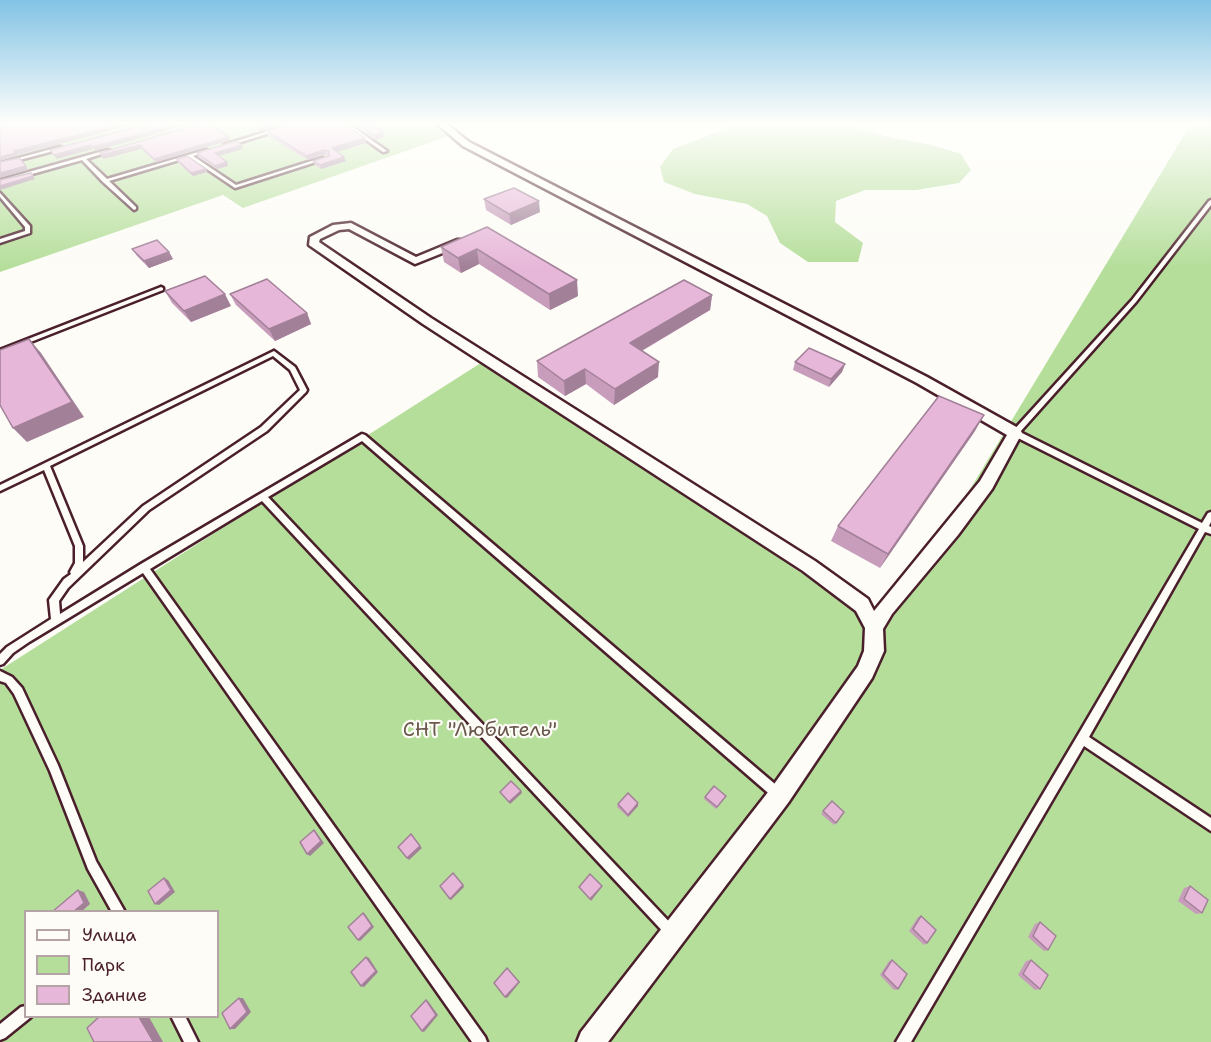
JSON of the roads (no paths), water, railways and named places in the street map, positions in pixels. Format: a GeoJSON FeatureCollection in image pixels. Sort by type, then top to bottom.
{"type":"FeatureCollection","features":[{"type":"Feature","properties":{"kind":"street"},"geometry":{"type":"LineString","coordinates":[[517,171],[922,380],[1016,433],[986,484],[952,531],[886,608],[874,628]]}},
{"type":"Feature","properties":{"kind":"street"},"geometry":{"type":"LineString","coordinates":[[478,235],[415,261],[351,226],[337,227],[315,237],[312,243],[427,321],[809,566],[862,605],[874,628],[874,651],[865,672],[780,795],[591,1042]]}},
{"type":"Feature","properties":{"kind":"lane"},"geometry":{"type":"LineString","coordinates":[[0,182],[39,171]]}},
{"type":"Feature","properties":{"kind":"lane"},"geometry":{"type":"LineString","coordinates":[[95,171],[134,208]]}},
{"type":"Feature","properties":{"kind":"lane"},"geometry":{"type":"LineString","coordinates":[[105,181],[140,171]]}},
{"type":"Feature","properties":{"kind":"lane"},"geometry":{"type":"LineString","coordinates":[[211,171],[235,187],[288,171]]}},
{"type":"Feature","properties":{"kind":"lane"},"geometry":{"type":"LineString","coordinates":[[0,194],[28,227],[28,232],[0,241]]}},
{"type":"Feature","properties":{"kind":"lane"},"geometry":{"type":"LineString","coordinates":[[1207,529],[1016,433],[1134,301],[1211,202]]}},
{"type":"Feature","properties":{"kind":"lane"},"geometry":{"type":"LineString","coordinates":[[0,352],[161,290]]}},
{"type":"Feature","properties":{"kind":"lane"},"geometry":{"type":"LineString","coordinates":[[0,488],[274,353],[292,369],[304,390],[264,429],[146,508],[64,585]]}},
{"type":"Feature","properties":{"kind":"lane"},"geometry":{"type":"LineString","coordinates":[[0,661],[10,650],[56,620],[362,437],[780,795]]}},
{"type":"Feature","properties":{"kind":"lane"},"geometry":{"type":"LineString","coordinates":[[46,465],[79,546],[79,564],[54,600],[56,620]]}},
{"type":"Feature","properties":{"kind":"lane"},"geometry":{"type":"LineString","coordinates":[[263,497],[674,935]]}},
{"type":"Feature","properties":{"kind":"lane"},"geometry":{"type":"LineString","coordinates":[[903,1042],[1207,529],[1211,515]]}},
{"type":"Feature","properties":{"kind":"lane"},"geometry":{"type":"LineString","coordinates":[[144,567],[480,1042]]}},
{"type":"Feature","properties":{"kind":"lane"},"geometry":{"type":"LineString","coordinates":[[0,676],[9,680],[18,691],[54,769],[92,865],[118,910]]}},
{"type":"Feature","properties":{"kind":"lane"},"geometry":{"type":"LineString","coordinates":[[1082,739],[1211,825]]}},
{"type":"Feature","properties":{"kind":"lane"},"geometry":{"type":"LineString","coordinates":[[0,1033],[24,1014]]}},
{"type":"Feature","properties":{"kind":"lane"},"geometry":{"type":"LineString","coordinates":[[178,1018],[191,1042]]}},
{"type":"Feature","properties":{"kind":"park label","name":"СНТ \"Любитель\""},"geometry":{"type":"Point","coordinates":[480,731]}}]}
